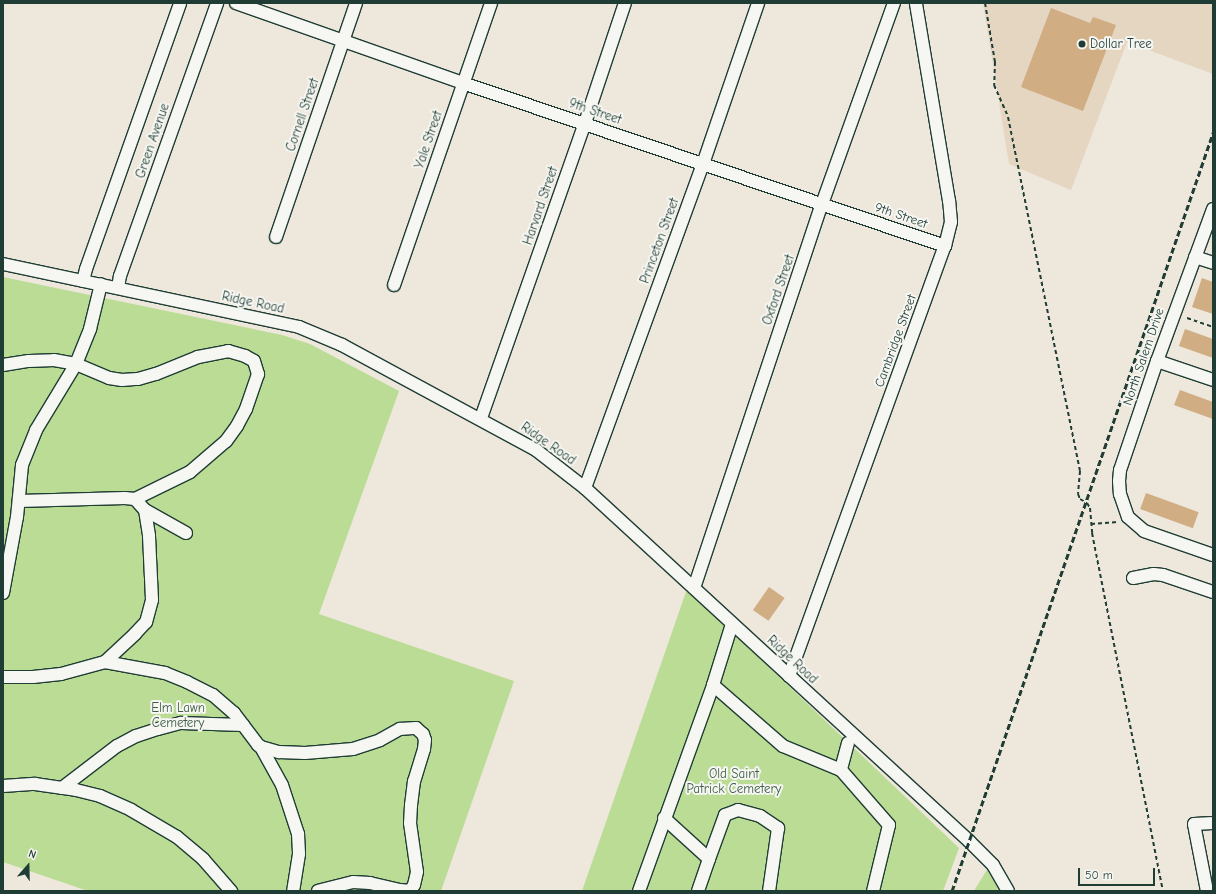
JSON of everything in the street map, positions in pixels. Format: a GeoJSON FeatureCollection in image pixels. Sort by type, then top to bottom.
{"type":"FeatureCollection","features":[{"type":"Feature","properties":{"kind":"street","name":"Green Avenue"},"geometry":{"type":"LineString","coordinates":[[84,281],[86,269],[180,3]]}},
{"type":"Feature","properties":{"kind":"street","name":"Green Avenue"},"geometry":{"type":"LineString","coordinates":[[118,288],[216,3]]}},
{"type":"Feature","properties":{"kind":"street","name":"9th Street"},"geometry":{"type":"LineString","coordinates":[[236,3],[463,83],[945,246]]}},
{"type":"Feature","properties":{"kind":"street","name":"Cornell Street"},"geometry":{"type":"LineString","coordinates":[[276,237],[356,3]]}},
{"type":"Feature","properties":{"kind":"street","name":"Yale Street"},"geometry":{"type":"LineString","coordinates":[[394,285],[491,3]]}},
{"type":"Feature","properties":{"kind":"street","name":"Harvard Street"},"geometry":{"type":"LineString","coordinates":[[481,418],[585,123],[625,3]]}},
{"type":"Feature","properties":{"kind":"street","name":"Princeton Street"},"geometry":{"type":"LineString","coordinates":[[585,488],[703,164],[758,3]]}},
{"type":"Feature","properties":{"kind":"street","name":"Oxford Street"},"geometry":{"type":"LineString","coordinates":[[694,588],[822,204],[894,3]]}},
{"type":"Feature","properties":{"kind":"street","name":"Cambridge Street"},"geometry":{"type":"LineString","coordinates":[[789,676],[945,246],[951,222],[949,201],[916,3]]}},
{"type":"Feature","properties":{"kind":"street","name":"North Salem Drive"},"geometry":{"type":"LineString","coordinates":[[1124,520],[1120,494],[1120,470],[1157,361],[1213,209]]}},
{"type":"Feature","properties":{"kind":"street"},"geometry":{"type":"LineString","coordinates":[[1195,257],[1213,263]]}},
{"type":"Feature","properties":{"kind":"street","name":"Ridge Road"},"geometry":{"type":"LineString","coordinates":[[3,264],[299,327],[342,345],[481,418],[536,450],[585,488],[969,841],[993,865],[1008,891]]}},
{"type":"Feature","properties":{"kind":"street"},"geometry":{"type":"LineString","coordinates":[[3,593],[6,561],[19,501],[22,465],[33,437],[76,364],[90,329],[101,284]]}},
{"type":"Feature","properties":{"kind":"street"},"geometry":{"type":"LineString","coordinates":[[3,365],[29,361],[54,360],[76,364],[109,378],[122,380],[138,379],[156,374],[205,355],[228,351],[245,356],[254,361],[258,374],[246,409],[237,426],[226,441],[190,472],[135,499],[19,501]]}},
{"type":"Feature","properties":{"kind":"street"},"geometry":{"type":"LineString","coordinates":[[1157,361],[1213,380]]}},
{"type":"Feature","properties":{"kind":"street"},"geometry":{"type":"LineString","coordinates":[[135,499],[145,510],[186,533]]}},
{"type":"Feature","properties":{"kind":"street"},"geometry":{"type":"LineString","coordinates":[[105,662],[146,622],[152,600],[149,536],[145,510]]}},
{"type":"Feature","properties":{"kind":"street"},"geometry":{"type":"LineString","coordinates":[[1124,520],[1144,532],[1213,555]]}},
{"type":"Feature","properties":{"kind":"street"},"geometry":{"type":"LineString","coordinates":[[1133,578],[1154,574],[1163,575],[1213,592]]}},
{"type":"Feature","properties":{"kind":"street"},"geometry":{"type":"LineString","coordinates":[[639,891],[713,685],[732,624]]}},
{"type":"Feature","properties":{"kind":"street"},"geometry":{"type":"LineString","coordinates":[[3,677],[33,677],[61,674],[105,662],[165,673],[213,695],[234,713],[261,748],[282,785],[298,834],[299,854],[293,891]]}},
{"type":"Feature","properties":{"kind":"street"},"geometry":{"type":"LineString","coordinates":[[713,685],[783,746],[841,770],[889,825],[873,891]]}},
{"type":"Feature","properties":{"kind":"street"},"geometry":{"type":"LineString","coordinates":[[62,788],[117,746],[150,731],[181,723],[243,725]]}},
{"type":"Feature","properties":{"kind":"street"},"geometry":{"type":"LineString","coordinates":[[261,748],[279,752],[305,753],[353,749],[380,740],[395,731],[410,727],[416,728],[425,740],[414,781],[411,805],[410,823],[417,872],[414,885],[410,890],[400,890],[370,883],[354,882],[318,891]]}},
{"type":"Feature","properties":{"kind":"street"},"geometry":{"type":"LineString","coordinates":[[841,770],[848,742]]}},
{"type":"Feature","properties":{"kind":"street"},"geometry":{"type":"LineString","coordinates":[[3,786],[35,784],[62,788],[100,796],[131,810],[177,837],[203,859],[231,891]]}},
{"type":"Feature","properties":{"kind":"street"},"geometry":{"type":"LineString","coordinates":[[698,891],[725,815],[738,810],[760,816],[778,828],[769,891]]}},
{"type":"Feature","properties":{"kind":"street"},"geometry":{"type":"LineString","coordinates":[[664,818],[709,858]]}},
{"type":"Feature","properties":{"kind":"street"},"geometry":{"type":"LineString","coordinates":[[1207,891],[1194,824],[1213,823]]}},
{"type":"Feature","properties":{"kind":"path"},"geometry":{"type":"LineString","coordinates":[[985,3],[995,62],[994,85],[1008,117],[1080,471],[1078,494],[1080,499],[1087,503],[1090,508],[1093,541],[1164,891]]}},
{"type":"Feature","properties":{"kind":"path"},"geometry":{"type":"LineString","coordinates":[[1187,318],[1213,327]]}},
{"type":"Feature","properties":{"kind":"path"},"geometry":{"type":"LineString","coordinates":[[1092,524],[1124,520]]}},
{"type":"Feature","properties":{"kind":"shaded area"},"geometry":{"type":"Polygon","coordinates":[[[983,3],[1213,3],[1213,74],[1127,42],[1071,190],[1009,164],[983,3]]]}},
{"type":"Feature","properties":{"kind":"green space","name":"Elm Lawn Cemetery"},"geometry":{"type":"Polygon","coordinates":[[[3,277],[282,335],[310,344],[399,391],[319,614],[514,681],[441,891],[88,891],[3,862],[3,277]]]}},
{"type":"Feature","properties":{"kind":"green space","name":"Old Saint Patrick Cemetery"},"geometry":{"type":"Polygon","coordinates":[[[687,589],[959,848],[943,891],[582,891],[687,589]]]}},
{"type":"Feature","properties":{"kind":"green space"},"geometry":{"type":"Polygon","coordinates":[[[988,868],[1000,891],[974,891],[988,868]]]}},
{"type":"Feature","properties":{"kind":"building"},"geometry":{"type":"Polygon","coordinates":[[[1051,8],[1090,23],[1093,17],[1116,25],[1083,111],[1021,87],[1051,8]]]}},
{"type":"Feature","properties":{"kind":"building"},"geometry":{"type":"Polygon","coordinates":[[[1202,278],[1213,282],[1213,314],[1192,307],[1202,278]]]}},
{"type":"Feature","properties":{"kind":"building"},"geometry":{"type":"Polygon","coordinates":[[[1185,329],[1213,339],[1213,358],[1179,346],[1185,329]]]}},
{"type":"Feature","properties":{"kind":"building"},"geometry":{"type":"Polygon","coordinates":[[[1180,390],[1213,402],[1213,419],[1174,405],[1180,390]]]}},
{"type":"Feature","properties":{"kind":"building"},"geometry":{"type":"Polygon","coordinates":[[[1146,493],[1199,512],[1193,528],[1140,509],[1146,493]]]}},
{"type":"Feature","properties":{"kind":"building"},"geometry":{"type":"Polygon","coordinates":[[[769,587],[785,598],[769,621],[753,610],[769,587]]]}},
{"type":"Feature","properties":{"kind":"railway"},"geometry":{"type":"LineString","coordinates":[[952,891],[1213,133]]}},
{"type":"Feature","properties":{"kind":"place","name":"Dollar Tree"},"geometry":{"type":"Point","coordinates":[1082,44]}}]}
